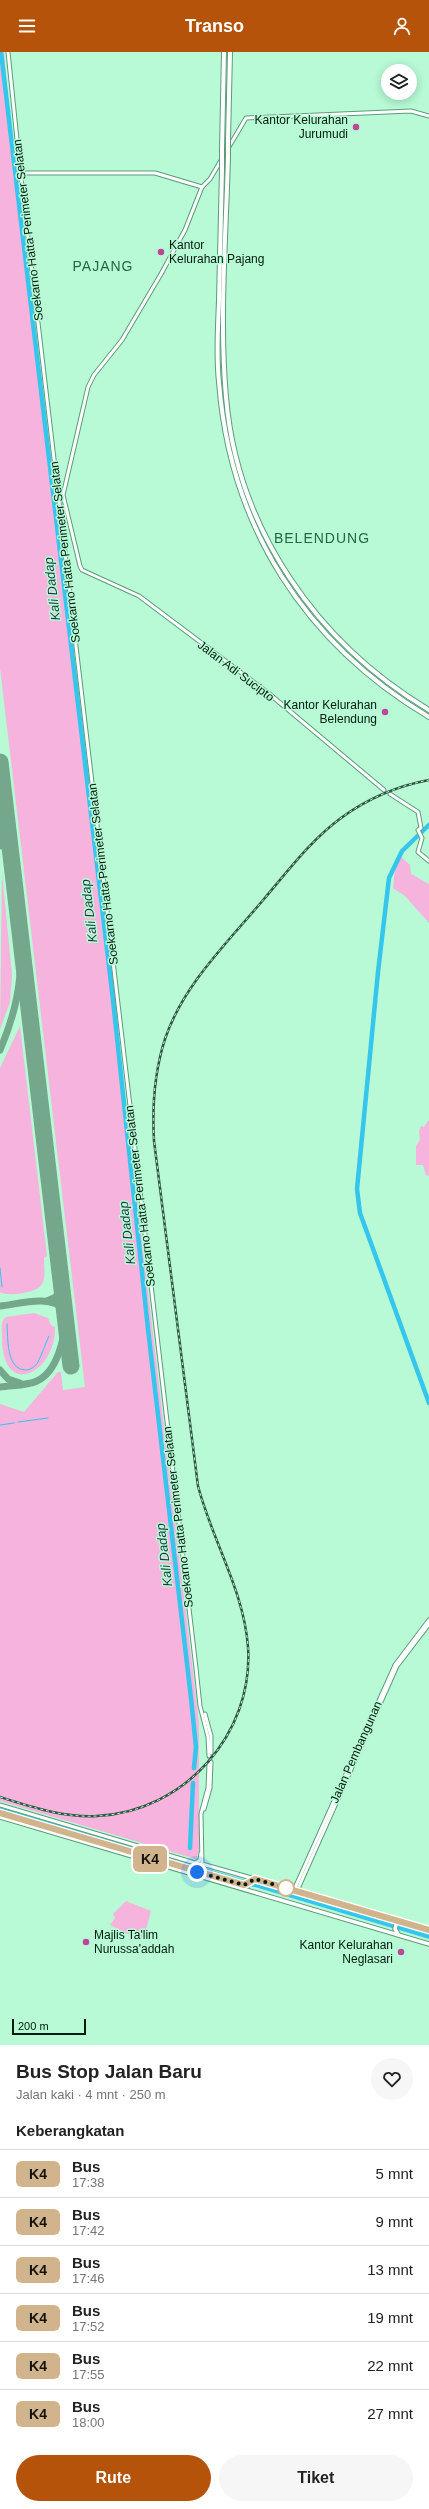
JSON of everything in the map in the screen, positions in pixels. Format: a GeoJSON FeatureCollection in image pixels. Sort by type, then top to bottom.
{"type":"FeatureCollection","features":[{"type":"Feature","properties":{"kind":"highway"},"geometry":{"type":"LineString","coordinates":[[224,52],[218,380],[223,420],[235,476],[258,536],[272,562],[304,609],[336,646],[364,672],[429,717]]}},
{"type":"Feature","properties":{"kind":"highway"},"geometry":{"type":"LineString","coordinates":[[230,52],[224,379],[228,419],[238,465],[264,534],[282,567],[309,607],[341,643],[368,667],[391,686],[429,710]]}},
{"type":"Feature","properties":{"kind":"main road","name":"Soekarno Hatta Perimeter Selatan"},"geometry":{"type":"LineString","coordinates":[[8,52],[20,173],[199,1695],[209,1728],[210,1755]]}},
{"type":"Feature","properties":{"kind":"main road"},"geometry":{"type":"LineString","coordinates":[[20,173],[155,174],[202,187],[210,179],[246,118],[410,112],[429,116]]}},
{"type":"Feature","properties":{"kind":"main road","name":"Jalan Adi Sucipto"},"geometry":{"type":"LineString","coordinates":[[202,187],[185,230],[161,274],[122,340],[94,375],[88,387],[62,495],[80,566],[82,570],[140,596],[267,692],[384,790]]}},
{"type":"Feature","properties":{"kind":"main road"},"geometry":{"type":"LineString","coordinates":[[390,794],[416,810],[422,838],[419,854],[429,861]]}},
{"type":"Feature","properties":{"kind":"main road","name":"Jalan Pembangunan"},"geometry":{"type":"LineString","coordinates":[[296,1891],[395,1665],[429,1620]]}},
{"type":"Feature","properties":{"kind":"main road","name":"Jalan Pembangunan"},"geometry":{"type":"LineString","coordinates":[[296,1891],[397,1666],[429,1624]]}},
{"type":"Feature","properties":{"kind":"main road"},"geometry":{"type":"LineString","coordinates":[[210,1763],[208,1788],[201,1821],[202,1864],[429,1930]]}},
{"type":"Feature","properties":{"kind":"main road"},"geometry":{"type":"LineString","coordinates":[[0,1805],[195,1863],[200,1860],[201,1853]]}},
{"type":"Feature","properties":{"kind":"main road"},"geometry":{"type":"LineString","coordinates":[[0,1813],[247,1885]]}},
{"type":"Feature","properties":{"kind":"main road"},"geometry":{"type":"LineString","coordinates":[[0,1817],[429,1944]]}},
{"type":"Feature","properties":{"kind":"main road"},"geometry":{"type":"LineString","coordinates":[[247,1885],[254,1880]]}},
{"type":"Feature","properties":{"kind":"main road"},"geometry":{"type":"LineString","coordinates":[[247,1885],[249,1890]]}},
{"type":"Feature","properties":{"kind":"main road"},"geometry":{"type":"LineString","coordinates":[[397,1921],[395,1929],[399,1935]]}},
{"type":"Feature","properties":{"kind":"main road"},"geometry":{"type":"LineString","coordinates":[[388,1932],[395,1929]]}},
{"type":"Feature","properties":{"kind":"shaded area"},"geometry":{"type":"Polygon","coordinates":[[[0,52],[4,52],[10,122],[199,1723],[199,1852],[196,1859],[0,1801],[0,1404],[24,1412],[58,1372],[61,1372],[63,1390],[85,1387],[0,668],[0,52]]]}},
{"type":"Feature","properties":{"kind":"shaded area"},"geometry":{"type":"Polygon","coordinates":[[[401,857],[410,865],[411,874],[429,884],[429,923],[405,896],[393,888],[395,869],[401,857]]]}},
{"type":"Feature","properties":{"kind":"shaded area"},"geometry":{"type":"Polygon","coordinates":[[[2,873],[12,975],[10,1002],[0,1029],[2,873]]]}},
{"type":"Feature","properties":{"kind":"shaded area"},"geometry":{"type":"Polygon","coordinates":[[[20,1026],[47,1256],[44,1258],[44,1279],[39,1287],[29,1292],[9,1294],[0,1292],[0,1068],[20,1026]]]}},
{"type":"Feature","properties":{"kind":"shaded area"},"geometry":{"type":"Polygon","coordinates":[[[429,1120],[429,1176],[426,1175],[423,1165],[416,1165],[416,1146],[420,1140],[419,1131],[421,1126],[424,1127],[429,1120]]]}},
{"type":"Feature","properties":{"kind":"shaded area"},"geometry":{"type":"Polygon","coordinates":[[[34,1313],[48,1318],[51,1325],[55,1327],[53,1344],[47,1357],[39,1367],[29,1373],[19,1374],[10,1369],[4,1357],[2,1323],[6,1317],[34,1313]]]}},
{"type":"Feature","properties":{"kind":"shaded area"},"geometry":{"type":"Polygon","coordinates":[[[126,1901],[151,1911],[144,1938],[128,1934],[110,1925],[115,1918],[113,1914],[126,1901]]]}},
{"type":"Feature","properties":{"kind":"water"},"geometry":{"type":"Polygon","coordinates":[[[0,1807],[346,1910],[429,1932],[429,1939],[0,1811],[0,1807]]]}},
{"type":"Feature","properties":{"kind":"waterway","name":"Kali Dadap"},"geometry":{"type":"LineString","coordinates":[[1,52],[113,1000],[148,1329],[191,1698],[196,1747],[194,1768]]}},
{"type":"Feature","properties":{"kind":"waterway"},"geometry":{"type":"LineString","coordinates":[[429,825],[402,851],[389,878],[378,972],[357,1189],[360,1213],[429,1403]]}},
{"type":"Feature","properties":{"kind":"waterway"},"geometry":{"type":"LineString","coordinates":[[0,1268],[2,1287]]}},
{"type":"Feature","properties":{"kind":"waterway"},"geometry":{"type":"LineString","coordinates":[[7,1324],[8,1344],[11,1358],[14,1364],[25,1370],[32,1368],[38,1362],[49,1336]]}},
{"type":"Feature","properties":{"kind":"waterway"},"geometry":{"type":"LineString","coordinates":[[18,1422],[48,1418]]}},
{"type":"Feature","properties":{"kind":"waterway"},"geometry":{"type":"LineString","coordinates":[[0,1425],[14,1423]]}},
{"type":"Feature","properties":{"kind":"waterway","name":"Kali Dadap"},"geometry":{"type":"LineString","coordinates":[[190,1848],[193,1783]]}},
{"type":"Feature","properties":{"kind":"taxiway"},"geometry":{"type":"LineString","coordinates":[[0,846],[4,816],[3,788]]}},
{"type":"Feature","properties":{"kind":"taxiway"},"geometry":{"type":"LineString","coordinates":[[0,1050],[14,1011],[19,986],[21,945]]}},
{"type":"Feature","properties":{"kind":"taxiway"},"geometry":{"type":"LineString","coordinates":[[47,1301],[56,1297],[62,1286]]}},
{"type":"Feature","properties":{"kind":"taxiway"},"geometry":{"type":"LineString","coordinates":[[0,1306],[43,1301],[52,1302],[65,1310]]}},
{"type":"Feature","properties":{"kind":"taxiway"},"geometry":{"type":"LineString","coordinates":[[0,1387],[28,1384],[37,1381],[50,1370],[55,1362],[62,1343],[65,1317]]}},
{"type":"Feature","properties":{"kind":"taxiway"},"geometry":{"type":"LineString","coordinates":[[0,1370],[8,1379],[20,1383]]}},
{"type":"Feature","properties":{"kind":"runway"},"geometry":{"type":"LineString","coordinates":[[0,762],[71,1366]]}},
{"type":"Feature","properties":{"kind":"tunnel"},"geometry":{"type":"LineString","coordinates":[[211,1753],[211,1762]]}},
{"type":"Feature","properties":{"kind":"tunnel"},"geometry":{"type":"LineString","coordinates":[[209,1756],[209,1764]]}},
{"type":"Feature","properties":{"kind":"railway"},"geometry":{"type":"LineString","coordinates":[[0,1797],[60,1814],[97,1816],[129,1811],[158,1800],[185,1784],[207,1763],[226,1738],[239,1710],[247,1679],[248,1647],[245,1626],[234,1586],[211,1526],[198,1486],[154,1141],[153,1115],[158,1064],[165,1039],[173,1019],[195,982],[222,948],[310,846],[341,818],[361,805],[383,794],[405,786],[429,780]]}},
{"type":"Feature","properties":{"kind":"bus line","name":"K4"},"geometry":{"type":"LineString","coordinates":[[0,1813],[148,1859],[247,1886],[255,1879],[429,1930]]}},
{"type":"Feature","properties":{"kind":"place","name":"Kantor Kelurahan Jurumudi"},"geometry":{"type":"Point","coordinates":[356,127]}},
{"type":"Feature","properties":{"kind":"place","name":"Kantor Kelurahan Pajang"},"geometry":{"type":"Point","coordinates":[161,252]}},
{"type":"Feature","properties":{"kind":"place","name":"Kantor Kelurahan Belendung"},"geometry":{"type":"Point","coordinates":[385,712]}},
{"type":"Feature","properties":{"kind":"place","name":"Majlis Ta'lim Nurussa'addah"},"geometry":{"type":"Point","coordinates":[86,1942]}},
{"type":"Feature","properties":{"kind":"place","name":"Kantor Kelurahan Neglasari"},"geometry":{"type":"Point","coordinates":[401,1952]}},
{"type":"Feature","properties":{"kind":"district","name":"PAJANG"},"geometry":{"type":"Point","coordinates":[103,266]}},
{"type":"Feature","properties":{"kind":"district","name":"BELENDUNG"},"geometry":{"type":"Point","coordinates":[322,538]}},
{"type":"Feature","properties":{"kind":"route"},"geometry":{"type":"LineString","coordinates":[[197,1872],[247,1886],[255,1879],[286,1888]]}}]}
